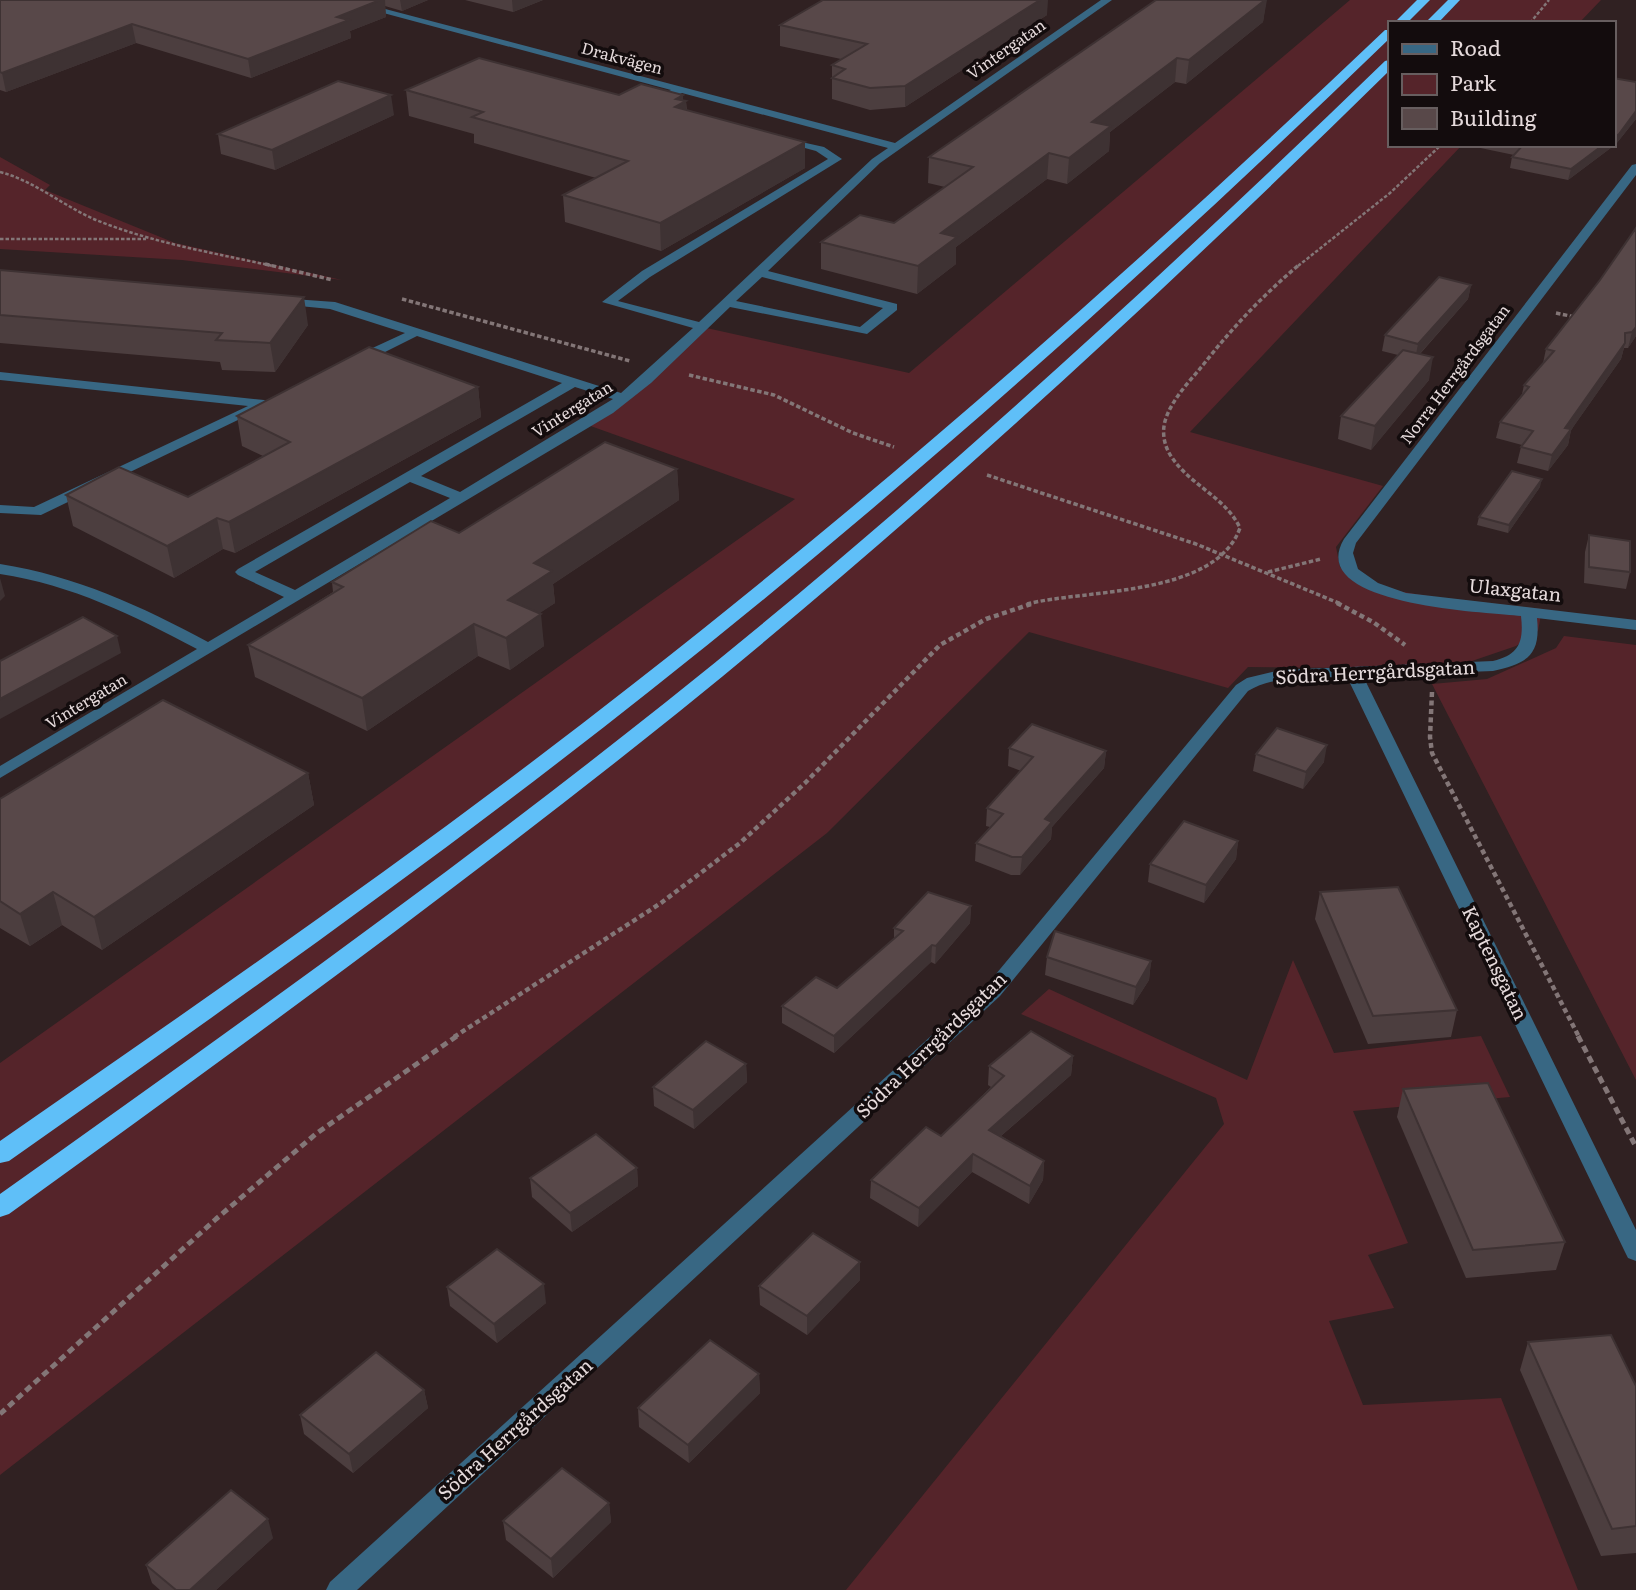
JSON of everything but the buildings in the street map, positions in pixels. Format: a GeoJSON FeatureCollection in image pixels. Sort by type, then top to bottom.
{"type":"FeatureCollection","features":[{"type":"Feature","properties":{"kind":"highway"},"geometry":{"type":"LineString","coordinates":[[1402,21],[1424,0]]}},
{"type":"Feature","properties":{"kind":"highway"},"geometry":{"type":"LineString","coordinates":[[1433,21],[1454,0]]}},
{"type":"Feature","properties":{"kind":"highway"},"geometry":{"type":"LineString","coordinates":[[0,1154],[250,980],[487,806],[715,629],[1003,389],[1155,254],[1388,34]]}},
{"type":"Feature","properties":{"kind":"highway"},"geometry":{"type":"LineString","coordinates":[[0,1207],[284,1004],[569,789],[716,671],[1035,399],[1184,262],[1388,65]]}},
{"type":"Feature","properties":{"kind":"street","name":"Drakvägen"},"geometry":{"type":"LineString","coordinates":[[340,0],[895,146]]}},
{"type":"Feature","properties":{"kind":"street","name":"Vintergatan"},"geometry":{"type":"LineString","coordinates":[[0,773],[625,398],[852,183],[895,146],[1107,0]]}},
{"type":"Feature","properties":{"kind":"street"},"geometry":{"type":"LineString","coordinates":[[676,109],[656,101],[681,90]]}},
{"type":"Feature","properties":{"kind":"street"},"geometry":{"type":"LineString","coordinates":[[702,327],[608,302],[646,274],[836,159],[820,149],[776,137]]}},
{"type":"Feature","properties":{"kind":"street","name":"Norra Herrgårdsgatan"},"geometry":{"type":"LineString","coordinates":[[1345,557],[1349,542],[1636,167]]}},
{"type":"Feature","properties":{"kind":"street"},"geometry":{"type":"LineString","coordinates":[[727,303],[862,331],[893,307],[758,272]]}},
{"type":"Feature","properties":{"kind":"street"},"geometry":{"type":"LineString","coordinates":[[276,300],[331,305],[625,398]]}},
{"type":"Feature","properties":{"kind":"street"},"geometry":{"type":"LineString","coordinates":[[346,365],[416,332]]}},
{"type":"Feature","properties":{"kind":"street"},"geometry":{"type":"LineString","coordinates":[[0,376],[270,401],[36,512],[0,509]]}},
{"type":"Feature","properties":{"kind":"street"},"geometry":{"type":"LineString","coordinates":[[295,596],[243,572],[575,382]]}},
{"type":"Feature","properties":{"kind":"street"},"geometry":{"type":"LineString","coordinates":[[409,477],[459,498]]}},
{"type":"Feature","properties":{"kind":"street","name":"Ulaxgatan"},"geometry":{"type":"LineString","coordinates":[[1345,557],[1349,568],[1359,578],[1389,594],[1422,601],[1636,625]]}},
{"type":"Feature","properties":{"kind":"street"},"geometry":{"type":"LineString","coordinates":[[0,569],[63,580],[105,594],[208,648]]}},
{"type":"Feature","properties":{"kind":"street","name":"Södra Herrgårdsgatan"},"geometry":{"type":"LineString","coordinates":[[339,1590],[992,992],[1242,688],[1254,681],[1280,675],[1493,666],[1520,657],[1531,645],[1529,613]]}},
{"type":"Feature","properties":{"kind":"street","name":"Kaptensgatan"},"geometry":{"type":"LineString","coordinates":[[1353,673],[1636,1252]]}},
{"type":"Feature","properties":{"kind":"path"},"geometry":{"type":"LineString","coordinates":[[1532,21],[1549,0]]}},
{"type":"Feature","properties":{"kind":"path"},"geometry":{"type":"LineString","coordinates":[[0,1413],[226,1210],[317,1133],[421,1059],[661,903],[740,843],[805,783],[940,645],[993,615],[1036,602],[1144,587],[1177,579],[1195,571],[1237,540],[1240,528],[1236,515],[1172,461],[1163,439],[1167,417],[1198,370],[1249,310],[1298,265],[1397,187],[1439,147]]}},
{"type":"Feature","properties":{"kind":"path"},"geometry":{"type":"LineString","coordinates":[[0,172],[26,180],[85,215],[154,239],[341,282]]}},
{"type":"Feature","properties":{"kind":"path"},"geometry":{"type":"LineString","coordinates":[[0,239],[154,239]]}},
{"type":"Feature","properties":{"kind":"path"},"geometry":{"type":"LineString","coordinates":[[394,297],[556,343],[774,395],[853,433],[905,450]]}},
{"type":"Feature","properties":{"kind":"path"},"geometry":{"type":"LineString","coordinates":[[1528,306],[1582,319]]}},
{"type":"Feature","properties":{"kind":"path"},"geometry":{"type":"LineString","coordinates":[[976,472],[1118,516],[1221,553],[1321,595],[1374,622],[1405,645],[1432,691],[1433,706],[1427,736],[1432,753],[1636,1147]]}},
{"type":"Feature","properties":{"kind":"path"},"geometry":{"type":"LineString","coordinates":[[1268,572],[1312,560],[1345,557]]}},
{"type":"Feature","properties":{"kind":"green space"},"geometry":{"type":"Polygon","coordinates":[[[1350,0],[1601,0],[1581,21],[1388,21],[1388,147],[1460,147],[1190,432],[1383,486],[1336,547],[1340,567],[1367,586],[1434,597],[1542,609],[1538,631],[1516,646],[1469,662],[1355,668],[1248,667],[1228,688],[1029,632],[827,833],[0,1475],[0,1063],[795,499],[585,424],[702,327],[909,373],[1350,0]]]}},
{"type":"Feature","properties":{"kind":"green space"},"geometry":{"type":"Polygon","coordinates":[[[0,157],[50,185],[45,190],[175,243],[342,280],[182,260],[0,249],[0,157]]]}},
{"type":"Feature","properties":{"kind":"green space"},"geometry":{"type":"Polygon","coordinates":[[[1564,636],[1636,645],[1636,1080],[1432,684],[1487,679],[1556,648],[1564,636]]]}},
{"type":"Feature","properties":{"kind":"green space"},"geometry":{"type":"Polygon","coordinates":[[[1293,960],[1334,1053],[1481,1036],[1510,1097],[1353,1111],[1408,1243],[1368,1255],[1394,1308],[1329,1321],[1363,1405],[1501,1398],[1578,1590],[846,1590],[1224,1124],[1216,1098],[1021,1014],[1049,989],[1247,1080],[1293,960]]]}}]}
